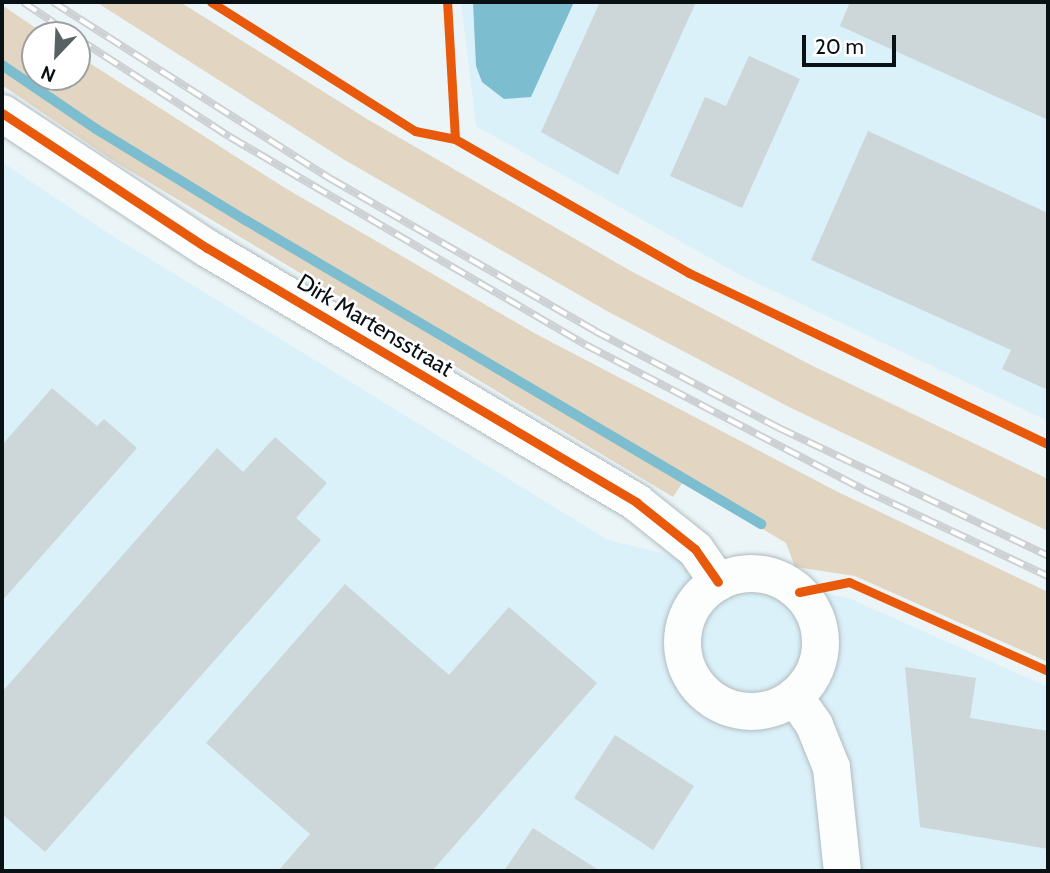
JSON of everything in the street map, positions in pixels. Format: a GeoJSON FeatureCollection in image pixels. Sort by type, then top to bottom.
{"type":"FeatureCollection","features":[{"type":"Feature","properties":{"kind":"street","name":"Dirk Martensstraat"},"geometry":{"type":"LineString","coordinates":[[2,113],[206,248],[636,502],[695,549],[718,582]]}},
{"type":"Feature","properties":{"kind":"street"},"geometry":{"type":"LineString","coordinates":[[744,574],[774,577],[799,592],[810,606],[820,639],[819,655],[807,682],[794,696],[769,709],[740,710],[715,701],[694,681],[683,657],[684,626],[696,600],[718,582],[744,574]]}},
{"type":"Feature","properties":{"kind":"street"},"geometry":{"type":"LineString","coordinates":[[794,696],[814,726],[831,767],[842,871]]}},
{"type":"Feature","properties":{"kind":"shaded area"},"geometry":{"type":"Polygon","coordinates":[[[96,2],[180,2],[367,119],[629,270],[811,365],[1048,479],[1048,531],[789,407],[607,311],[343,159],[96,2]]]}},
{"type":"Feature","properties":{"kind":"shaded area"},"geometry":{"type":"Polygon","coordinates":[[[461,2],[1048,2],[1048,421],[740,275],[476,126],[461,2]]]}},
{"type":"Feature","properties":{"kind":"shaded area"},"geometry":{"type":"Polygon","coordinates":[[[2,5],[25,21],[21,21],[21,91],[91,91],[91,64],[285,188],[536,334],[836,491],[1048,592],[1048,662],[855,576],[795,567],[786,543],[683,482],[673,497],[112,160],[2,85],[2,5]]]}},
{"type":"Feature","properties":{"kind":"shaded area"},"geometry":{"type":"Polygon","coordinates":[[[2,162],[111,235],[608,540],[851,599],[1048,687],[1048,871],[2,871],[2,162]]]}},
{"type":"Feature","properties":{"kind":"water"},"geometry":{"type":"Polygon","coordinates":[[[473,2],[574,2],[531,97],[504,99],[482,82],[476,66],[473,2]]]}},
{"type":"Feature","properties":{"kind":"building"},"geometry":{"type":"Polygon","coordinates":[[[600,2],[696,2],[618,175],[541,132],[600,2]]]}},
{"type":"Feature","properties":{"kind":"building"},"geometry":{"type":"Polygon","coordinates":[[[850,2],[1048,2],[1048,120],[840,26],[850,2]]]}},
{"type":"Feature","properties":{"kind":"building"},"geometry":{"type":"Polygon","coordinates":[[[749,56],[800,79],[742,208],[670,176],[705,97],[726,106],[749,56]]]}},
{"type":"Feature","properties":{"kind":"building"},"geometry":{"type":"Polygon","coordinates":[[[868,131],[1048,213],[1048,390],[1002,369],[1011,350],[811,260],[868,131]]]}},
{"type":"Feature","properties":{"kind":"building"},"geometry":{"type":"Polygon","coordinates":[[[52,388],[97,426],[104,419],[137,448],[2,601],[2,445],[52,388]]]}},
{"type":"Feature","properties":{"kind":"building"},"geometry":{"type":"Polygon","coordinates":[[[275,437],[327,483],[296,518],[321,540],[45,852],[2,814],[2,692],[217,448],[243,472],[275,437]]]}},
{"type":"Feature","properties":{"kind":"building"},"geometry":{"type":"Polygon","coordinates":[[[345,584],[449,675],[509,607],[597,683],[432,871],[278,871],[310,834],[206,743],[345,584]]]}},
{"type":"Feature","properties":{"kind":"building"},"geometry":{"type":"Polygon","coordinates":[[[905,667],[976,678],[970,718],[1048,731],[1048,849],[920,827],[905,667]]]}},
{"type":"Feature","properties":{"kind":"building"},"geometry":{"type":"Polygon","coordinates":[[[615,735],[694,786],[653,850],[574,798],[615,735]]]}},
{"type":"Feature","properties":{"kind":"building"},"geometry":{"type":"Polygon","coordinates":[[[533,828],[600,871],[504,871],[533,828]]]}},
{"type":"Feature","properties":{"kind":"waterway"},"geometry":{"type":"LineString","coordinates":[[2,65],[96,129],[247,221],[761,524]]}},
{"type":"Feature","properties":{"kind":"railway"},"geometry":{"type":"LineString","coordinates":[[23,2],[51,21]]}},
{"type":"Feature","properties":{"kind":"railway"},"geometry":{"type":"LineString","coordinates":[[53,2],[331,179],[595,331],[779,428],[1048,556]]}},
{"type":"Feature","properties":{"kind":"railway"},"geometry":{"type":"LineString","coordinates":[[91,47],[230,137],[586,345],[864,490],[1048,576]]}},
{"type":"Feature","properties":{"kind":"cycle path"},"geometry":{"type":"LineString","coordinates":[[211,2],[415,131],[455,139],[447,2]]}},
{"type":"Feature","properties":{"kind":"cycle path"},"geometry":{"type":"LineString","coordinates":[[2,113],[207,248],[636,502],[695,549],[718,582]]}},
{"type":"Feature","properties":{"kind":"cycle path"},"geometry":{"type":"LineString","coordinates":[[455,139],[689,273],[1048,444]]}},
{"type":"Feature","properties":{"kind":"cycle path"},"geometry":{"type":"LineString","coordinates":[[799,592],[849,582],[1048,671]]}}]}
